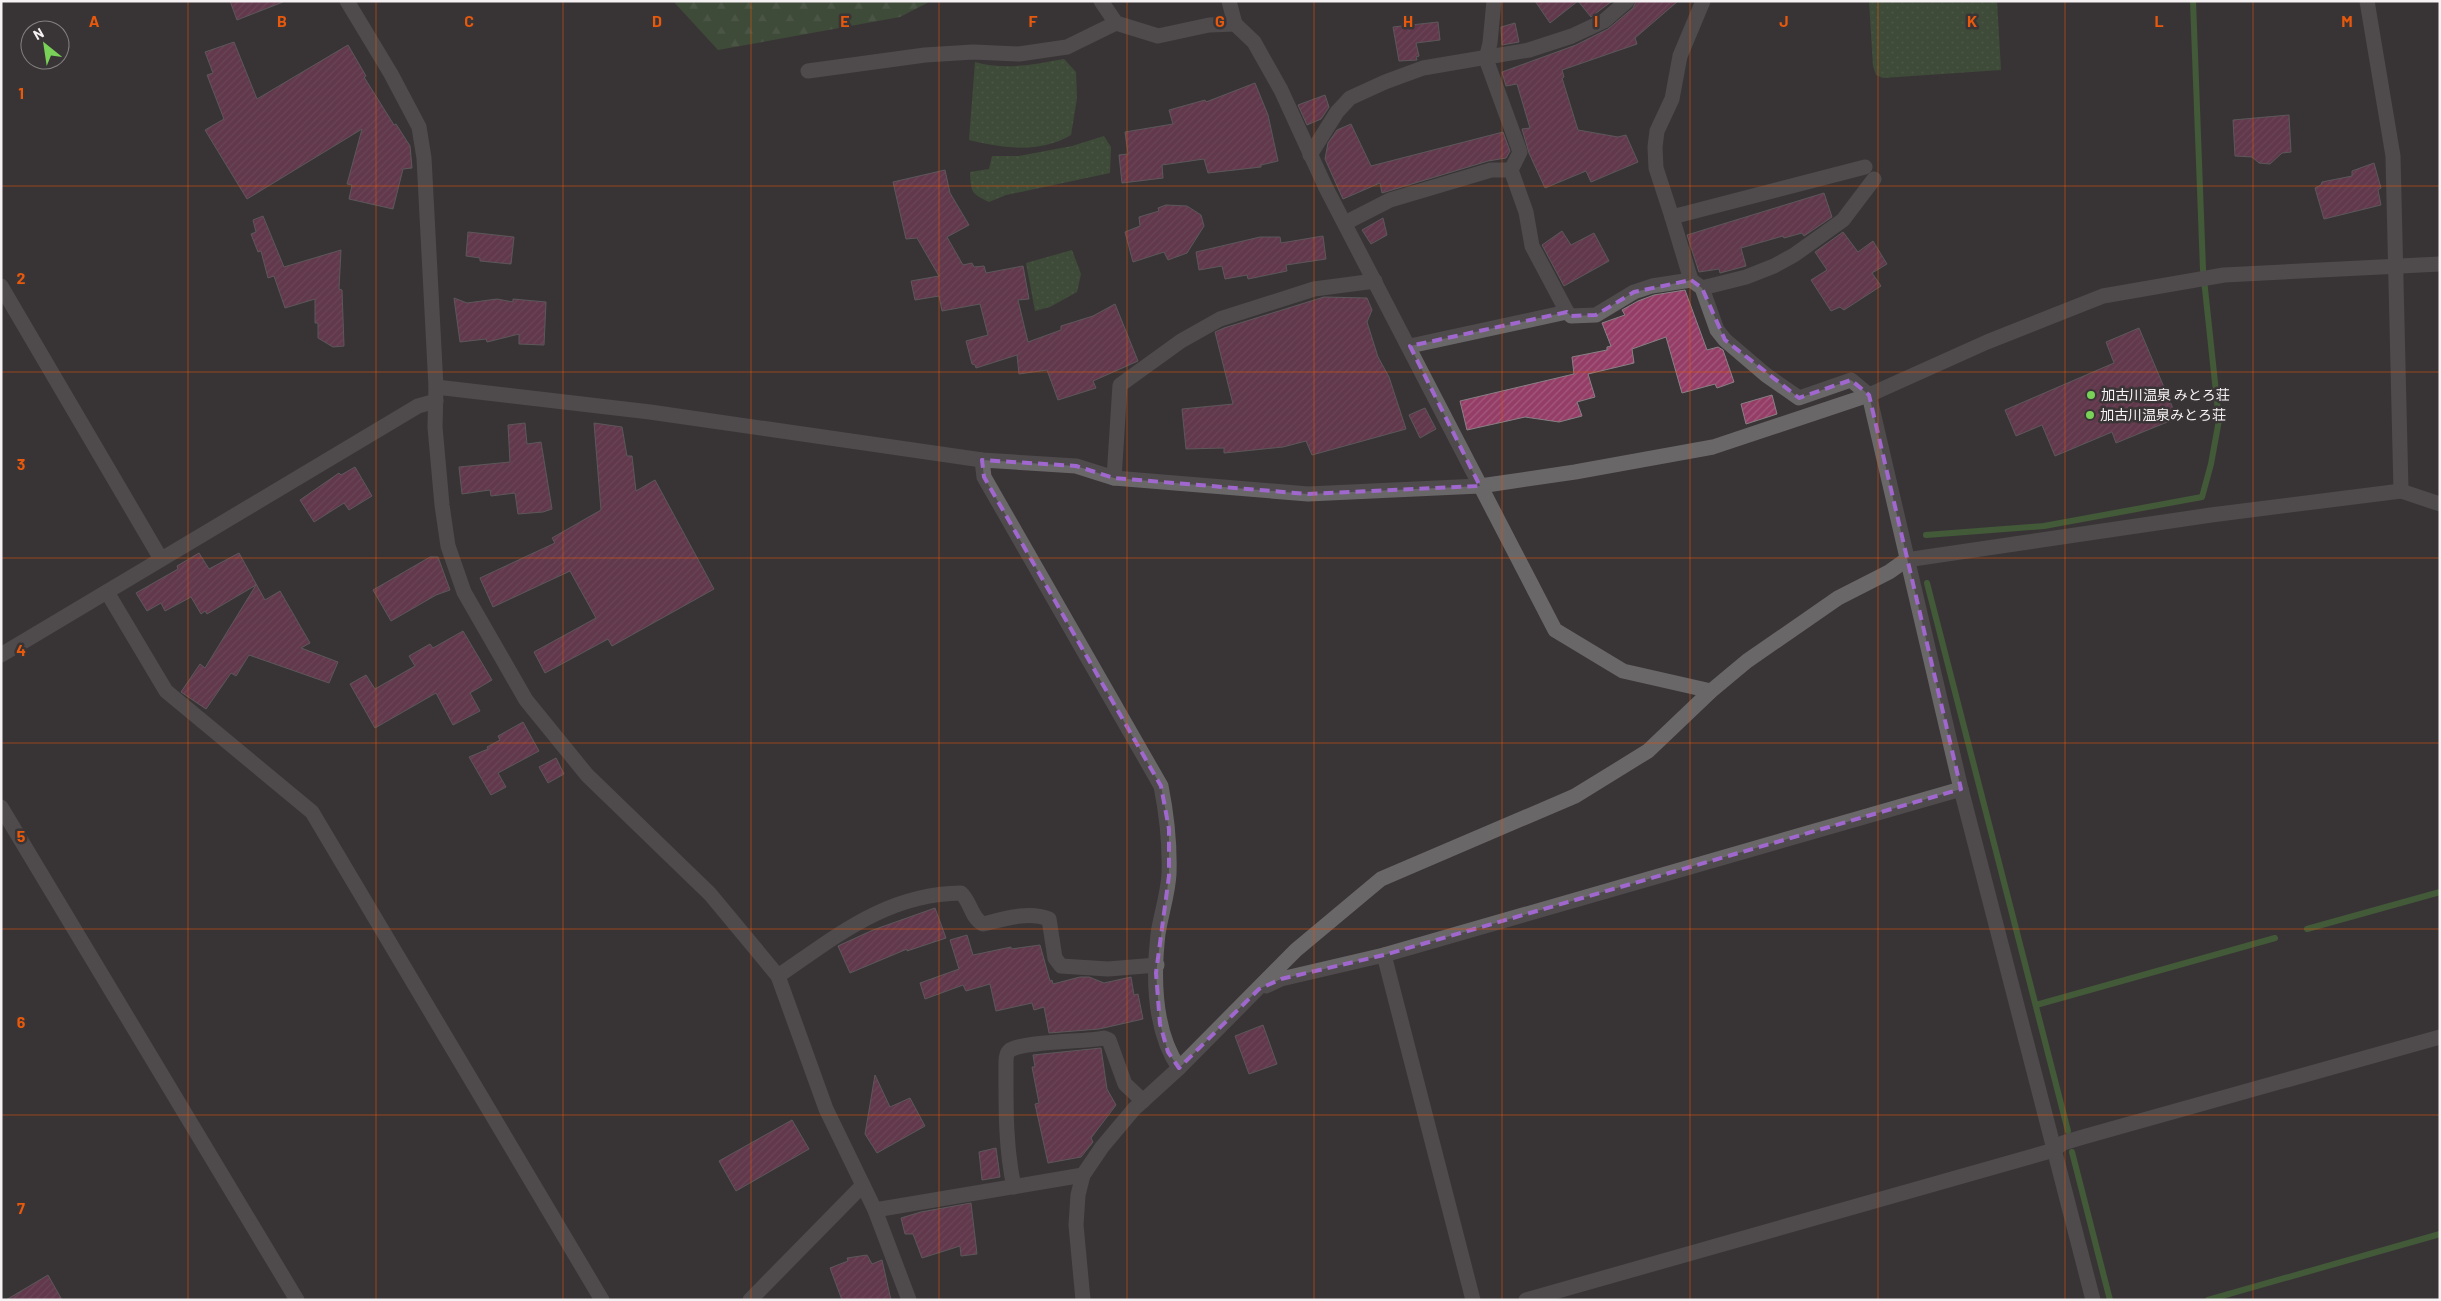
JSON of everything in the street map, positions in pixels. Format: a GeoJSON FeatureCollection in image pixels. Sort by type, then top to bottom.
{"type":"FeatureCollection","features":[{"type":"Feature","properties":{"kind":"street"},"geometry":{"type":"LineString","coordinates":[[347,1],[391,74],[419,127],[424,158],[436,394],[436,437],[448,546],[464,592],[526,700],[587,775],[710,894],[778,976],[826,1110],[875,1210],[909,1300]]}},
{"type":"Feature","properties":{"kind":"street"},"geometry":{"type":"LineString","coordinates":[[1100,1],[1116,23],[1158,36],[1209,25],[1235,24]]}},
{"type":"Feature","properties":{"kind":"street"},"geometry":{"type":"LineString","coordinates":[[1229,1],[1235,24],[1254,42],[1281,90],[1310,155],[1344,223],[1410,346],[1555,630],[1623,671],[1711,691]]}},
{"type":"Feature","properties":{"kind":"street"},"geometry":{"type":"LineString","coordinates":[[1494,1],[1491,11],[1490,43],[1486,59],[1520,152],[1511,170],[1526,212],[1532,246],[1567,312],[1571,316],[1596,315],[1634,292],[1652,286],[1696,284],[1746,277],[1774,266],[1794,255],[1843,220],[1869,173],[1672,217]]}},
{"type":"Feature","properties":{"kind":"street"},"geometry":{"type":"LineString","coordinates":[[1310,155],[1337,112],[1350,98],[1423,68],[1486,59],[1529,50],[1572,36],[1604,21],[1626,1]]}},
{"type":"Feature","properties":{"kind":"street"},"geometry":{"type":"LineString","coordinates":[[1703,1],[1680,56],[1672,99],[1657,131],[1655,148],[1656,168],[1696,284],[1714,323],[1725,340],[1766,375],[1799,398],[1851,380],[1869,395],[1906,560],[1962,789],[2093,1300]]}},
{"type":"Feature","properties":{"kind":"street"},"geometry":{"type":"LineString","coordinates":[[2368,1],[2392,156],[2401,491]]}},
{"type":"Feature","properties":{"kind":"street"},"geometry":{"type":"LineString","coordinates":[[808,71],[925,55],[973,52],[1018,54],[1067,47],[1116,23]]}},
{"type":"Feature","properties":{"kind":"street"},"geometry":{"type":"LineString","coordinates":[[1344,223],[1390,200],[1492,170],[1511,170]]}},
{"type":"Feature","properties":{"kind":"street"},"geometry":{"type":"LineString","coordinates":[[1,655],[436,394],[650,412],[982,460],[1076,466],[1114,478],[1308,494],[1480,486],[1575,472],[1713,447],[1869,395],[1987,342],[2103,296],[2224,275],[2395,268],[2440,264]]}},
{"type":"Feature","properties":{"kind":"street"},"geometry":{"type":"LineString","coordinates":[[1114,478],[1120,385],[1181,341],[1220,319],[1314,289],[1375,281]]}},
{"type":"Feature","properties":{"kind":"street"},"geometry":{"type":"LineString","coordinates":[[1,286],[161,559]]}},
{"type":"Feature","properties":{"kind":"street"},"geometry":{"type":"LineString","coordinates":[[1410,346],[1567,312]]}},
{"type":"Feature","properties":{"kind":"street"},"geometry":{"type":"LineString","coordinates":[[982,460],[984,477],[1161,786],[1169,829],[1169,876],[1158,934],[1157,965],[1160,1024],[1168,1052],[1179,1068]]}},
{"type":"Feature","properties":{"kind":"street"},"geometry":{"type":"LineString","coordinates":[[1083,1300],[1076,1225],[1078,1195],[1083,1175],[1102,1147],[1143,1101],[1179,1068],[1296,950],[1381,879],[1575,796],[1648,751],[1711,691],[1747,661],[1838,598],[1889,572],[1906,560],[2211,515],[2401,491],[2440,504]]}},
{"type":"Feature","properties":{"kind":"street"},"geometry":{"type":"LineString","coordinates":[[107,592],[166,691],[312,812],[602,1300]]}},
{"type":"Feature","properties":{"kind":"street"},"geometry":{"type":"LineString","coordinates":[[1259,989],[1281,980],[1384,955],[1962,789]]}},
{"type":"Feature","properties":{"kind":"street"},"geometry":{"type":"LineString","coordinates":[[1,807],[297,1300]]}},
{"type":"Feature","properties":{"kind":"street"},"geometry":{"type":"LineString","coordinates":[[778,976],[848,927],[873,913],[903,902],[945,893],[962,893],[978,922],[983,924],[1017,916],[1038,915],[1049,919],[1055,958],[1061,966],[1108,969],[1157,965]]}},
{"type":"Feature","properties":{"kind":"street"},"geometry":{"type":"LineString","coordinates":[[1384,955],[1473,1300]]}},
{"type":"Feature","properties":{"kind":"street"},"geometry":{"type":"LineString","coordinates":[[1526,1300],[2054,1150],[2063,1143],[2083,1137],[2440,1037]]}},
{"type":"Feature","properties":{"kind":"street"},"geometry":{"type":"LineString","coordinates":[[1014,1187],[1010,1168],[1006,1115],[1007,1055],[1010,1050],[1026,1046],[1104,1038],[1109,1040],[1125,1084],[1143,1101]]}},
{"type":"Feature","properties":{"kind":"street"},"geometry":{"type":"LineString","coordinates":[[875,1210],[1083,1175]]}},
{"type":"Feature","properties":{"kind":"street"},"geometry":{"type":"LineString","coordinates":[[750,1300],[863,1185]]}},
{"type":"Feature","properties":{"kind":"highlighted area"},"geometry":{"type":"Polygon","coordinates":[[[1691,280],[1702,288],[1725,340],[1799,398],[1851,380],[1869,395],[1961,789],[1384,955],[1281,979],[1259,989],[1179,1068],[1168,1052],[1160,1024],[1156,973],[1169,876],[1169,829],[1161,786],[984,477],[982,460],[1076,466],[1114,478],[1308,494],[1480,486],[1410,346],[1567,312],[1571,316],[1596,315],[1634,292],[1691,280]]]}},
{"type":"Feature","properties":{"kind":"green space"},"geometry":{"type":"Polygon","coordinates":[[[673,1],[931,1],[900,17],[718,50],[673,1]]]}},
{"type":"Feature","properties":{"kind":"green space"},"geometry":{"type":"Polygon","coordinates":[[[1869,1],[1997,1],[2001,70],[1883,78],[1876,75],[1873,66],[1869,1]]]}},
{"type":"Feature","properties":{"kind":"green space"},"geometry":{"type":"Polygon","coordinates":[[[1064,59],[1076,72],[1077,98],[1071,135],[1046,145],[1021,148],[969,140],[975,62],[986,65],[1009,66],[1031,65],[1064,59]]]}},
{"type":"Feature","properties":{"kind":"green space"},"geometry":{"type":"Polygon","coordinates":[[[1104,136],[1111,147],[1110,173],[1006,195],[989,202],[973,192],[970,172],[989,169],[992,156],[1019,156],[1072,146],[1104,136]]]}},
{"type":"Feature","properties":{"kind":"green space"},"geometry":{"type":"Polygon","coordinates":[[[1072,250],[1081,274],[1077,292],[1050,307],[1035,311],[1026,263],[1072,250]]]}},
{"type":"Feature","properties":{"kind":"building"},"geometry":{"type":"Polygon","coordinates":[[[230,1],[283,1],[283,2],[237,20],[230,1]]]}},
{"type":"Feature","properties":{"kind":"building"},"geometry":{"type":"Polygon","coordinates":[[[1535,1],[1578,1],[1550,23],[1535,1]]]}},
{"type":"Feature","properties":{"kind":"building"},"geometry":{"type":"Polygon","coordinates":[[[1578,1],[1612,1],[1591,17],[1578,1]]]}},
{"type":"Feature","properties":{"kind":"building"},"geometry":{"type":"Polygon","coordinates":[[[1636,1],[1678,1],[1635,38],[1637,44],[1562,70],[1564,77],[1562,78],[1578,130],[1618,137],[1626,135],[1638,162],[1591,182],[1586,171],[1545,188],[1529,153],[1522,129],[1530,128],[1517,84],[1506,86],[1502,72],[1576,45],[1608,29],[1633,8],[1636,1]]]}},
{"type":"Feature","properties":{"kind":"building"},"geometry":{"type":"Polygon","coordinates":[[[1438,22],[1440,40],[1416,43],[1419,56],[1416,57],[1417,60],[1399,61],[1393,27],[1438,22]]]}},
{"type":"Feature","properties":{"kind":"building"},"geometry":{"type":"Polygon","coordinates":[[[1515,23],[1519,42],[1502,45],[1501,27],[1515,23]]]}},
{"type":"Feature","properties":{"kind":"building"},"geometry":{"type":"Polygon","coordinates":[[[234,42],[257,99],[348,45],[366,76],[364,77],[394,125],[396,124],[410,146],[412,168],[403,169],[393,209],[349,199],[352,185],[347,184],[362,129],[247,199],[205,130],[224,119],[207,75],[213,73],[205,52],[234,42]]]}},
{"type":"Feature","properties":{"kind":"building"},"geometry":{"type":"Polygon","coordinates":[[[1255,83],[1268,115],[1278,161],[1261,165],[1261,167],[1208,173],[1204,159],[1162,165],[1163,178],[1122,183],[1119,155],[1128,154],[1125,132],[1173,124],[1169,110],[1205,100],[1206,102],[1255,83]]]}},
{"type":"Feature","properties":{"kind":"building"},"geometry":{"type":"Polygon","coordinates":[[[1325,95],[1329,107],[1321,119],[1307,125],[1298,105],[1325,95]]]}},
{"type":"Feature","properties":{"kind":"building"},"geometry":{"type":"Polygon","coordinates":[[[2289,115],[2291,152],[2282,153],[2270,164],[2259,163],[2252,157],[2235,156],[2233,120],[2289,115]]]}},
{"type":"Feature","properties":{"kind":"building"},"geometry":{"type":"Polygon","coordinates":[[[1351,124],[1371,166],[1503,132],[1510,151],[1506,158],[1488,161],[1382,193],[1380,183],[1343,199],[1325,159],[1328,143],[1337,130],[1351,124]]]}},
{"type":"Feature","properties":{"kind":"building"},"geometry":{"type":"Polygon","coordinates":[[[2374,163],[2381,188],[2378,190],[2381,205],[2324,219],[2315,188],[2321,185],[2322,182],[2352,176],[2352,171],[2374,163]]]}},
{"type":"Feature","properties":{"kind":"building"},"geometry":{"type":"Polygon","coordinates":[[[945,170],[950,193],[969,225],[947,237],[963,265],[972,263],[974,267],[984,266],[986,273],[1023,266],[1029,299],[1018,300],[1028,342],[1061,330],[1061,326],[1093,316],[1115,304],[1138,361],[1093,381],[1096,388],[1058,400],[1047,370],[1019,374],[1017,355],[976,368],[972,364],[966,341],[988,335],[980,304],[942,311],[939,296],[915,300],[911,281],[939,276],[917,238],[906,239],[893,182],[945,170]]]}},
{"type":"Feature","properties":{"kind":"building"},"geometry":{"type":"Polygon","coordinates":[[[1824,193],[1832,217],[1804,236],[1802,233],[1784,238],[1783,236],[1741,248],[1746,266],[1720,273],[1719,269],[1699,272],[1687,235],[1824,193]]]}},
{"type":"Feature","properties":{"kind":"building"},"geometry":{"type":"Polygon","coordinates":[[[1166,205],[1187,206],[1201,215],[1204,226],[1187,253],[1168,260],[1164,252],[1133,262],[1125,232],[1140,226],[1139,217],[1159,211],[1158,208],[1166,205]]]}},
{"type":"Feature","properties":{"kind":"building"},"geometry":{"type":"Polygon","coordinates":[[[263,216],[284,267],[341,250],[339,289],[342,290],[344,346],[333,347],[318,338],[318,323],[315,323],[315,299],[285,308],[274,276],[268,278],[261,251],[258,252],[251,234],[256,232],[253,220],[263,216]]]}},
{"type":"Feature","properties":{"kind":"building"},"geometry":{"type":"Polygon","coordinates":[[[1383,218],[1387,235],[1371,244],[1362,230],[1383,218]]]}},
{"type":"Feature","properties":{"kind":"building"},"geometry":{"type":"Polygon","coordinates":[[[1562,231],[1571,245],[1594,233],[1609,261],[1564,286],[1542,245],[1562,231]]]}},
{"type":"Feature","properties":{"kind":"building"},"geometry":{"type":"Polygon","coordinates":[[[468,232],[514,237],[511,264],[480,261],[480,258],[466,256],[468,232]]]}},
{"type":"Feature","properties":{"kind":"building"},"geometry":{"type":"Polygon","coordinates":[[[1843,232],[1858,252],[1873,241],[1887,264],[1872,273],[1881,286],[1844,310],[1840,307],[1831,311],[1811,280],[1827,270],[1815,252],[1843,232]]]}},
{"type":"Feature","properties":{"kind":"building"},"geometry":{"type":"Polygon","coordinates":[[[1323,236],[1326,259],[1286,265],[1287,271],[1248,279],[1247,275],[1225,279],[1222,266],[1199,270],[1196,252],[1260,237],[1280,237],[1281,243],[1323,236]]]}},
{"type":"Feature","properties":{"kind":"building"},"geometry":{"type":"Polygon","coordinates":[[[1685,290],[1707,350],[1718,347],[1723,350],[1734,382],[1717,388],[1715,384],[1682,393],[1666,337],[1632,349],[1634,363],[1588,374],[1595,397],[1577,402],[1582,416],[1559,422],[1525,417],[1467,430],[1460,401],[1574,374],[1572,357],[1607,350],[1607,347],[1611,346],[1602,323],[1625,315],[1622,310],[1638,301],[1654,295],[1685,290]]]}},
{"type":"Feature","properties":{"kind":"building"},"geometry":{"type":"Polygon","coordinates":[[[1324,297],[1367,298],[1372,310],[1367,322],[1378,357],[1389,377],[1406,429],[1312,455],[1306,441],[1283,447],[1224,453],[1224,448],[1186,449],[1182,409],[1233,404],[1215,332],[1324,297]]]}},
{"type":"Feature","properties":{"kind":"building"},"geometry":{"type":"Polygon","coordinates":[[[454,298],[467,303],[497,299],[513,302],[513,299],[546,302],[544,345],[519,344],[519,334],[487,342],[486,339],[460,342],[454,298]]]}},
{"type":"Feature","properties":{"kind":"building","name":"加古川温泉みとろ荘"},"geometry":{"type":"Polygon","coordinates":[[[2139,328],[2177,418],[2116,443],[2112,432],[2055,456],[2042,425],[2016,436],[2005,410],[2114,363],[2106,342],[2139,328]]]}},
{"type":"Feature","properties":{"kind":"building"},"geometry":{"type":"Polygon","coordinates":[[[1772,395],[1777,414],[1746,424],[1741,404],[1772,395]]]}},
{"type":"Feature","properties":{"kind":"building"},"geometry":{"type":"Polygon","coordinates":[[[1425,408],[1436,429],[1420,438],[1409,415],[1425,408]]]}},
{"type":"Feature","properties":{"kind":"building"},"geometry":{"type":"Polygon","coordinates":[[[525,423],[527,444],[541,442],[552,509],[543,512],[518,514],[515,493],[491,496],[490,490],[462,494],[459,467],[510,462],[508,425],[525,423]]]}},
{"type":"Feature","properties":{"kind":"building"},"geometry":{"type":"Polygon","coordinates":[[[594,423],[622,427],[627,456],[632,456],[636,491],[655,480],[714,589],[612,646],[608,639],[545,673],[534,652],[596,618],[570,571],[493,607],[480,578],[555,543],[552,538],[601,510],[594,423]]]}},
{"type":"Feature","properties":{"kind":"building"},"geometry":{"type":"Polygon","coordinates":[[[355,467],[372,496],[349,510],[344,503],[314,522],[300,500],[339,473],[341,475],[355,467]]]}},
{"type":"Feature","properties":{"kind":"building"},"geometry":{"type":"Polygon","coordinates":[[[199,553],[209,569],[239,553],[265,600],[280,591],[310,643],[301,648],[338,662],[329,683],[249,655],[236,676],[231,673],[206,709],[181,692],[200,664],[205,668],[256,585],[207,614],[205,611],[201,614],[191,597],[165,611],[161,603],[147,611],[136,593],[178,569],[177,566],[199,553]]]}},
{"type":"Feature","properties":{"kind":"building"},"geometry":{"type":"Polygon","coordinates":[[[430,557],[438,557],[450,590],[436,595],[391,621],[373,590],[430,557]]]}},
{"type":"Feature","properties":{"kind":"building"},"geometry":{"type":"Polygon","coordinates":[[[463,631],[492,680],[470,693],[480,711],[453,725],[436,693],[375,728],[350,684],[366,675],[375,689],[415,666],[409,656],[430,644],[433,648],[463,631]]]}},
{"type":"Feature","properties":{"kind":"building"},"geometry":{"type":"Polygon","coordinates":[[[523,722],[539,751],[498,773],[506,787],[491,795],[469,757],[488,749],[487,747],[500,740],[498,736],[523,722]]]}},
{"type":"Feature","properties":{"kind":"building"},"geometry":{"type":"Polygon","coordinates":[[[556,758],[564,774],[548,783],[539,767],[556,758]]]}},
{"type":"Feature","properties":{"kind":"building"},"geometry":{"type":"Polygon","coordinates":[[[935,908],[946,938],[907,951],[907,949],[850,973],[838,946],[873,930],[935,908]]]}},
{"type":"Feature","properties":{"kind":"building"},"geometry":{"type":"Polygon","coordinates":[[[967,935],[973,955],[1011,947],[1011,949],[1040,945],[1050,981],[1052,980],[1053,984],[1080,977],[1089,977],[1104,983],[1131,977],[1134,995],[1138,994],[1143,1019],[1099,1029],[1049,1033],[1044,1007],[1034,1010],[1032,1003],[996,1011],[990,984],[966,991],[963,985],[925,999],[920,983],[959,969],[950,940],[967,935]]]}},
{"type":"Feature","properties":{"kind":"building"},"geometry":{"type":"Polygon","coordinates":[[[1263,1025],[1277,1064],[1249,1074],[1235,1036],[1263,1025]]]}},
{"type":"Feature","properties":{"kind":"building"},"geometry":{"type":"Polygon","coordinates":[[[1101,1048],[1107,1089],[1116,1105],[1091,1138],[1093,1142],[1081,1157],[1048,1163],[1035,1104],[1039,1103],[1032,1067],[1035,1067],[1033,1055],[1101,1048]]]}},
{"type":"Feature","properties":{"kind":"building"},"geometry":{"type":"Polygon","coordinates":[[[875,1075],[890,1107],[910,1098],[925,1126],[877,1153],[865,1134],[875,1075]]]}},
{"type":"Feature","properties":{"kind":"building"},"geometry":{"type":"Polygon","coordinates":[[[792,1120],[809,1149],[736,1191],[719,1161],[792,1120]]]}},
{"type":"Feature","properties":{"kind":"building"},"geometry":{"type":"Polygon","coordinates":[[[996,1148],[1000,1177],[982,1180],[979,1152],[996,1148]]]}},
{"type":"Feature","properties":{"kind":"building"},"geometry":{"type":"Polygon","coordinates":[[[971,1203],[977,1254],[961,1256],[960,1246],[922,1258],[913,1234],[905,1234],[901,1218],[921,1212],[971,1203]]]}},
{"type":"Feature","properties":{"kind":"building"},"geometry":{"type":"Polygon","coordinates":[[[867,1255],[872,1264],[882,1260],[891,1300],[842,1300],[830,1268],[848,1261],[847,1258],[867,1255]]]}},
{"type":"Feature","properties":{"kind":"building"},"geometry":{"type":"Polygon","coordinates":[[[48,1275],[62,1300],[6,1300],[48,1275]]]}},
{"type":"Feature","properties":{"kind":"waterway"},"geometry":{"type":"LineString","coordinates":[[1926,535],[2044,526],[2202,497],[2211,464],[2219,420],[2203,270],[2193,1]]}},
{"type":"Feature","properties":{"kind":"waterway"},"geometry":{"type":"LineString","coordinates":[[1927,583],[2068,1131]]}},
{"type":"Feature","properties":{"kind":"waterway"},"geometry":{"type":"LineString","coordinates":[[2307,929],[2440,892]]}},
{"type":"Feature","properties":{"kind":"waterway"},"geometry":{"type":"LineString","coordinates":[[2036,1005],[2275,938]]}},
{"type":"Feature","properties":{"kind":"waterway"},"geometry":{"type":"LineString","coordinates":[[2072,1152],[2110,1300]]}},
{"type":"Feature","properties":{"kind":"waterway"},"geometry":{"type":"LineString","coordinates":[[2208,1300],[2440,1234]]}},
{"type":"Feature","properties":{"kind":"place","name":"加古川温泉 みとろ荘"},"geometry":{"type":"Point","coordinates":[2091,395]}},
{"type":"Feature","properties":{"kind":"place","name":"加古川温泉みとろ荘"},"geometry":{"type":"Point","coordinates":[2090,415]}}]}
